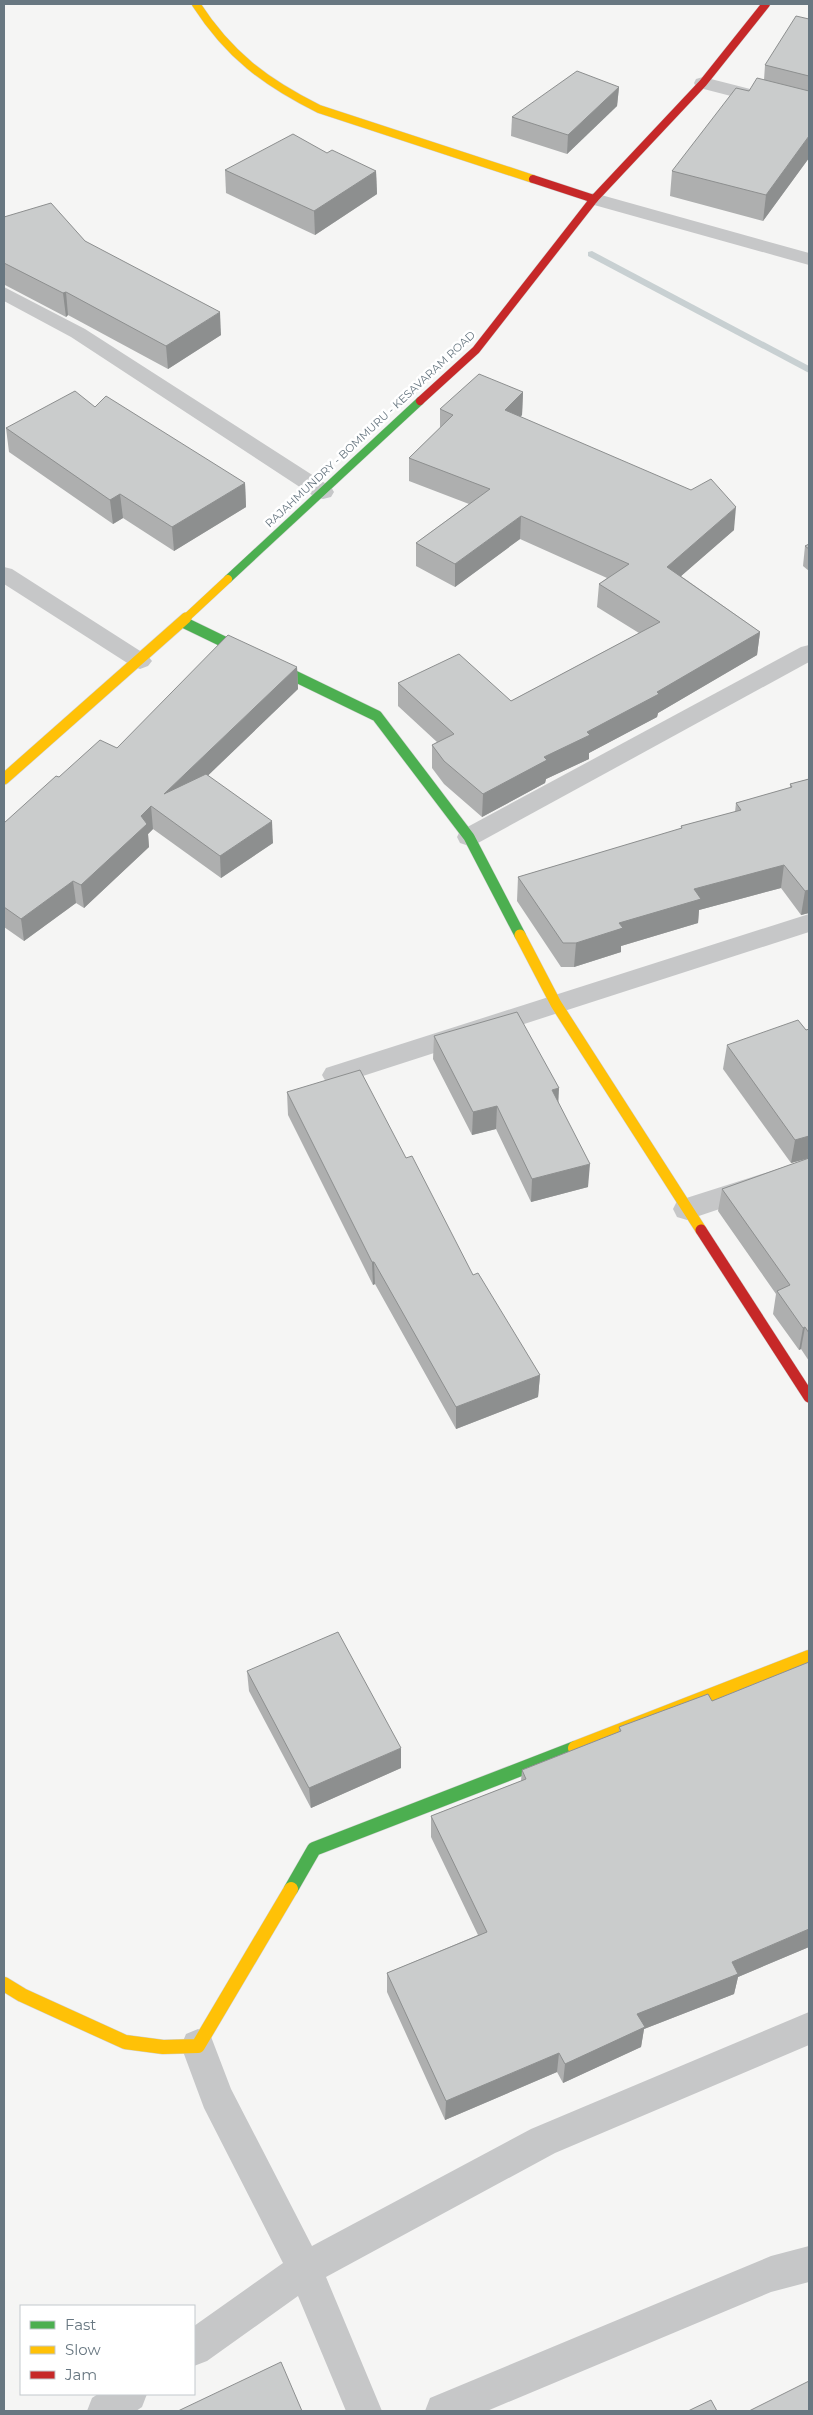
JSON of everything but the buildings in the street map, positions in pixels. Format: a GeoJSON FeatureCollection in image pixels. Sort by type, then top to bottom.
{"type":"FeatureCollection","features":[{"type":"Feature","properties":{"kind":"street"},"geometry":{"type":"LineString","coordinates":[[196,4],[202,16],[234,58],[279,90],[319,109],[594,199],[809,259]]}},
{"type":"Feature","properties":{"kind":"street","name":"RAJAHMUNDRY - BOMMURU - KESAVARAM ROAD"},"geometry":{"type":"LineString","coordinates":[[4,779],[183,622],[476,350],[594,199],[704,83],[766,4]]}},
{"type":"Feature","properties":{"kind":"street"},"geometry":{"type":"LineString","coordinates":[[704,83],[809,110]]}},
{"type":"Feature","properties":{"kind":"street"},"geometry":{"type":"LineString","coordinates":[[4,293],[78,333],[323,492]]}},
{"type":"Feature","properties":{"kind":"street"},"geometry":{"type":"LineString","coordinates":[[4,574],[140,661]]}},
{"type":"Feature","properties":{"kind":"street"},"geometry":{"type":"LineString","coordinates":[[183,622],[377,716],[468,837],[556,1004],[809,1397]]}},
{"type":"Feature","properties":{"kind":"street"},"geometry":{"type":"LineString","coordinates":[[468,837],[809,652]]}},
{"type":"Feature","properties":{"kind":"street"},"geometry":{"type":"LineString","coordinates":[[335,1075],[809,923]]}},
{"type":"Feature","properties":{"kind":"street"},"geometry":{"type":"LineString","coordinates":[[687,1209],[809,1168]]}},
{"type":"Feature","properties":{"kind":"street"},"geometry":{"type":"LineString","coordinates":[[198,2046],[314,1849],[809,1656]]}},
{"type":"Feature","properties":{"kind":"street"},"geometry":{"type":"LineString","coordinates":[[4,1984],[22,1995],[125,2042],[163,2047],[198,2046]]}},
{"type":"Feature","properties":{"kind":"street"},"geometry":{"type":"LineString","coordinates":[[195,2347],[305,2269],[543,2141],[809,2028]]}},
{"type":"Feature","properties":{"kind":"street"},"geometry":{"type":"LineString","coordinates":[[198,2046],[216,2096],[305,2269],[364,2411]]}},
{"type":"Feature","properties":{"kind":"street"},"geometry":{"type":"LineString","coordinates":[[443,2411],[770,2274],[809,2264]]}},
{"type":"Feature","properties":{"kind":"street"},"geometry":{"type":"LineString","coordinates":[[105,2411],[128,2395]]}},
{"type":"Feature","properties":{"kind":"waterway"},"geometry":{"type":"LineString","coordinates":[[592,254],[809,370]]}},
{"type":"Feature","properties":{"kind":"traffic: fast"},"geometry":{"type":"LineString","coordinates":[[228,579],[420,401]]}},
{"type":"Feature","properties":{"kind":"traffic: fast"},"geometry":{"type":"LineString","coordinates":[[183,622],[377,716],[469,837],[520,935]]}},
{"type":"Feature","properties":{"kind":"traffic: fast"},"geometry":{"type":"LineString","coordinates":[[291,1889],[314,1849],[575,1748]]}},
{"type":"Feature","properties":{"kind":"traffic: slow"},"geometry":{"type":"LineString","coordinates":[[196,4],[221,39],[249,67],[282,89],[319,109],[533,179]]}},
{"type":"Feature","properties":{"kind":"traffic: slow"},"geometry":{"type":"LineString","coordinates":[[4,779],[140,661],[228,579]]}},
{"type":"Feature","properties":{"kind":"traffic: slow"},"geometry":{"type":"LineString","coordinates":[[520,935],[556,1004],[701,1230]]}},
{"type":"Feature","properties":{"kind":"traffic: slow"},"geometry":{"type":"LineString","coordinates":[[575,1748],[809,1657]]}},
{"type":"Feature","properties":{"kind":"traffic: slow"},"geometry":{"type":"LineString","coordinates":[[4,1984],[22,1995],[125,2042],[163,2047],[198,2046],[291,1889]]}},
{"type":"Feature","properties":{"kind":"traffic: jam"},"geometry":{"type":"LineString","coordinates":[[594,199],[703,83],[766,4]]}},
{"type":"Feature","properties":{"kind":"traffic: jam"},"geometry":{"type":"LineString","coordinates":[[420,401],[476,350],[594,199],[533,179]]}},
{"type":"Feature","properties":{"kind":"traffic: jam"},"geometry":{"type":"LineString","coordinates":[[701,1230],[809,1397]]}}]}
